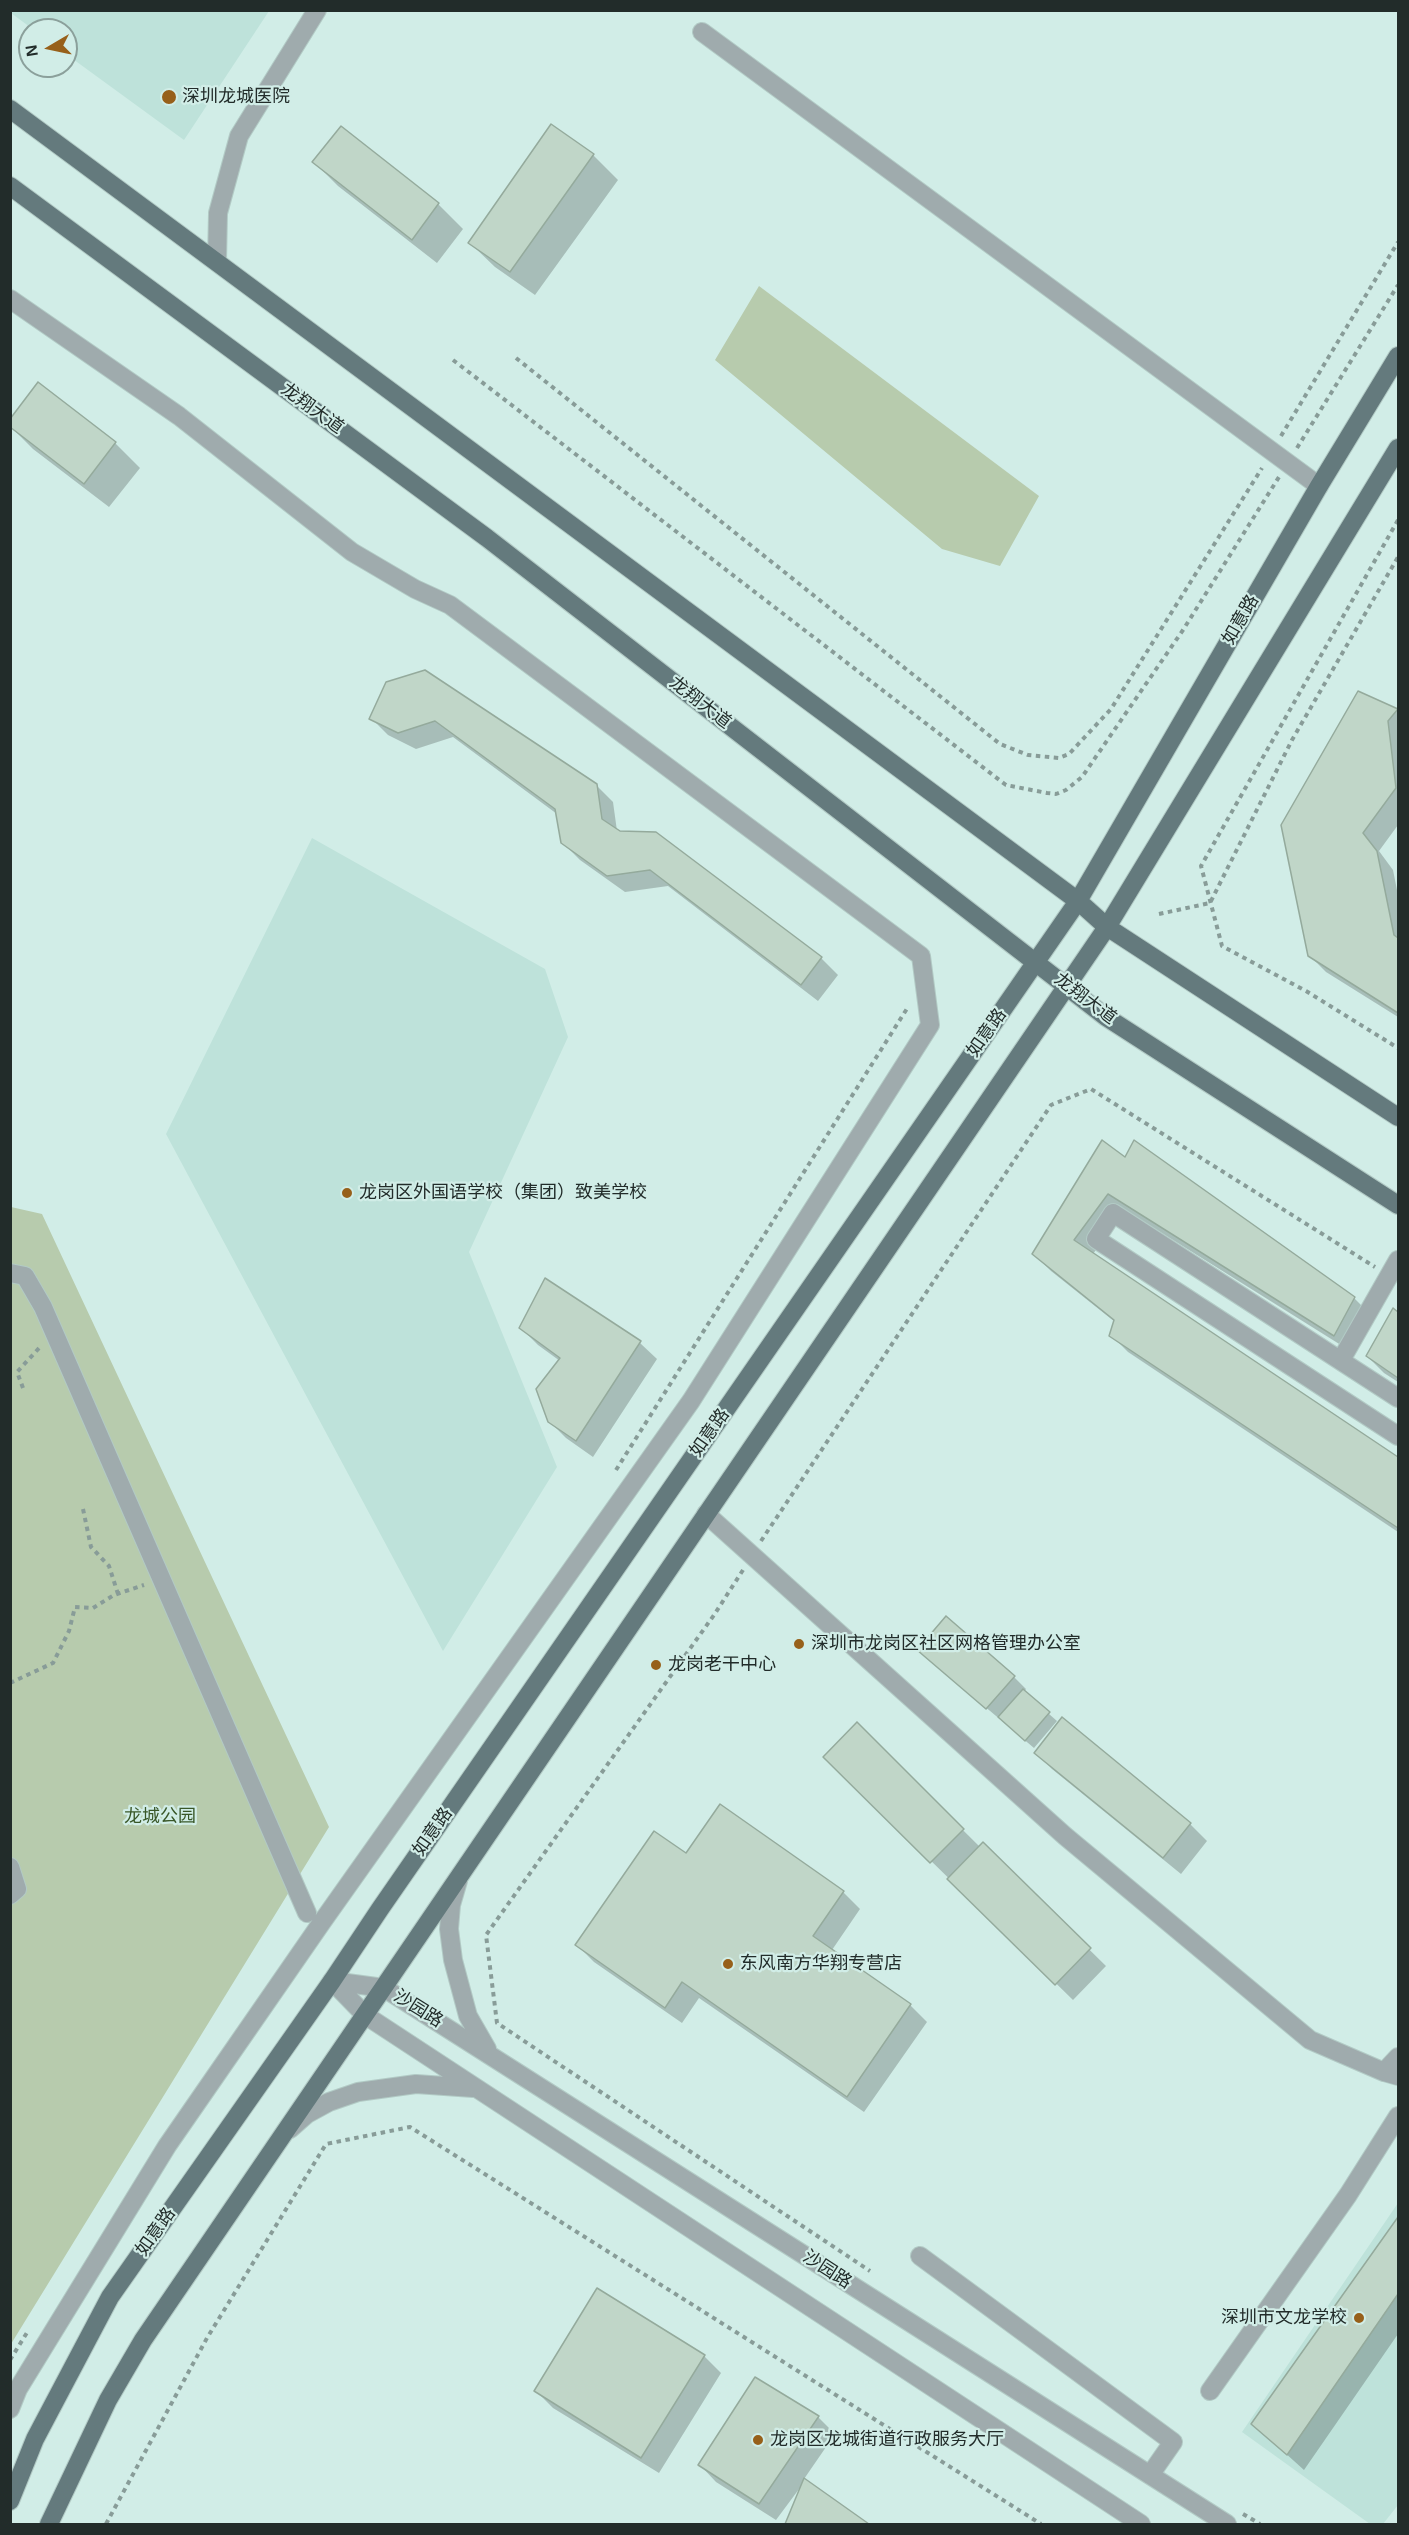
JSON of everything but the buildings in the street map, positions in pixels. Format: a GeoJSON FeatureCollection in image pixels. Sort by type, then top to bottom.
{"type":"FeatureCollection","features":[{"type":"Feature","properties":{"kind":"main road"},"geometry":{"type":"LineString","coordinates":[[10,109],[1078,902],[1107,927],[1398,1117]]}},
{"type":"Feature","properties":{"kind":"main road","name":"龙翔大道"},"geometry":{"type":"LineString","coordinates":[[10,186],[487,538],[1106,1017],[1398,1205]]}},
{"type":"Feature","properties":{"kind":"main road","name":"如意路"},"geometry":{"type":"LineString","coordinates":[[10,2501],[35,2439],[110,2297],[332,1981],[1078,902],[1319,486],[1398,356]]}},
{"type":"Feature","properties":{"kind":"main road"},"geometry":{"type":"LineString","coordinates":[[49,2524],[108,2400],[143,2340],[1107,927],[1398,448]]}},
{"type":"Feature","properties":{"kind":"street"},"geometry":{"type":"LineString","coordinates":[[217,261],[218,213],[239,136],[317,10]]}},
{"type":"Feature","properties":{"kind":"street"},"geometry":{"type":"LineString","coordinates":[[702,32],[1319,486]]}},
{"type":"Feature","properties":{"kind":"street"},"geometry":{"type":"LineString","coordinates":[[10,299],[179,416],[351,552],[415,589],[450,605],[921,956],[930,1025],[691,1401],[322,1922],[167,2146],[18,2389],[10,2409]]}},
{"type":"Feature","properties":{"kind":"street"},"geometry":{"type":"LineString","coordinates":[[1398,1398],[1113,1214],[1096,1239],[1398,1436]]}},
{"type":"Feature","properties":{"kind":"street"},"geometry":{"type":"LineString","coordinates":[[1341,1360],[1398,1260]]}},
{"type":"Feature","properties":{"kind":"street"},"geometry":{"type":"LineString","coordinates":[[10,1273],[25,1276],[54,1332],[307,1913]]}},
{"type":"Feature","properties":{"kind":"street"},"geometry":{"type":"LineString","coordinates":[[706,1514],[1065,1836],[1310,2040],[1391,2074],[1398,2056]]}},
{"type":"Feature","properties":{"kind":"street"},"geometry":{"type":"LineString","coordinates":[[10,1867],[17,1889],[10,1894]]}},
{"type":"Feature","properties":{"kind":"street"},"geometry":{"type":"LineString","coordinates":[[460,1876],[451,1905],[449,1929],[453,1960],[468,2016],[491,2056]]}},
{"type":"Feature","properties":{"kind":"street","name":"沙园路"},"geometry":{"type":"LineString","coordinates":[[332,1981],[384,1988],[1150,2475],[1233,2518]]}},
{"type":"Feature","properties":{"kind":"street","name":"沙园路"},"geometry":{"type":"LineString","coordinates":[[332,1981],[365,2015],[1141,2524]]}},
{"type":"Feature","properties":{"kind":"street"},"geometry":{"type":"LineString","coordinates":[[284,2134],[307,2114],[329,2102],[358,2092],[416,2084],[477,2089]]}},
{"type":"Feature","properties":{"kind":"street"},"geometry":{"type":"LineString","coordinates":[[1210,2391],[1348,2195],[1398,2116]]}},
{"type":"Feature","properties":{"kind":"street"},"geometry":{"type":"LineString","coordinates":[[921,2256],[1173,2442],[1150,2475]]}},
{"type":"Feature","properties":{"kind":"path"},"geometry":{"type":"LineString","coordinates":[[516,358],[1000,744],[1028,755],[1059,758],[1069,754],[1111,709],[1272,452],[1398,242]]}},
{"type":"Feature","properties":{"kind":"path"},"geometry":{"type":"LineString","coordinates":[[453,360],[1006,785],[1056,794],[1066,790],[1082,777],[1183,630],[1398,285]]}},
{"type":"Feature","properties":{"kind":"path"},"geometry":{"type":"LineString","coordinates":[[1398,520],[1201,866],[1222,946],[1306,991],[1398,1048]]}},
{"type":"Feature","properties":{"kind":"path"},"geometry":{"type":"LineString","coordinates":[[1159,914],[1210,903],[1292,740],[1398,557]]}},
{"type":"Feature","properties":{"kind":"path"},"geometry":{"type":"LineString","coordinates":[[610,1479],[924,981]]}},
{"type":"Feature","properties":{"kind":"path"},"geometry":{"type":"LineString","coordinates":[[871,2272],[498,2023],[486,1935],[714,1615],[1051,1105],[1091,1089],[1389,1276]]}},
{"type":"Feature","properties":{"kind":"path"},"geometry":{"type":"LineString","coordinates":[[23,1388],[17,1372],[54,1332]]}},
{"type":"Feature","properties":{"kind":"path"},"geometry":{"type":"LineString","coordinates":[[83,1509],[91,1547],[109,1566],[118,1594]]}},
{"type":"Feature","properties":{"kind":"path"},"geometry":{"type":"LineString","coordinates":[[10,1683],[53,1663],[69,1630],[75,1607],[93,1608],[118,1594],[150,1583]]}},
{"type":"Feature","properties":{"kind":"path"},"geometry":{"type":"LineString","coordinates":[[106,2524],[207,2338],[326,2144],[410,2127],[1041,2524]]}},
{"type":"Feature","properties":{"kind":"path"},"geometry":{"type":"LineString","coordinates":[[10,2360],[31,2326]]}},
{"type":"Feature","properties":{"kind":"path"},"geometry":{"type":"LineString","coordinates":[[1233,2518],[1260,2524]]}},
{"type":"Feature","properties":{"kind":"shaded area","name":"深圳龙城医院"},"geometry":{"type":"Polygon","coordinates":[[[11,10],[269,10],[184,140],[78,63],[78,18],[18,18],[11,13],[11,10]]]}},
{"type":"Feature","properties":{"kind":"shaded area","name":"龙岗区外国语学校（集团）致美学校"},"geometry":{"type":"Polygon","coordinates":[[[312,838],[545,969],[568,1037],[469,1252],[557,1467],[443,1651],[166,1134],[312,838]]]}},
{"type":"Feature","properties":{"kind":"shaded area","name":"深圳市文龙学校"},"geometry":{"type":"Polygon","coordinates":[[[1398,2203],[1398,2505],[1383,2524],[1370,2524],[1242,2432],[1398,2203]]]}},
{"type":"Feature","properties":{"kind":"green space"},"geometry":{"type":"Polygon","coordinates":[[[759,286],[1039,496],[1000,566],[942,549],[715,360],[759,286]]]}},
{"type":"Feature","properties":{"kind":"green space","name":"龙城公园"},"geometry":{"type":"Polygon","coordinates":[[[11,1207],[42,1214],[329,1827],[11,2344],[11,1207]]]}},
{"type":"Feature","properties":{"kind":"place","name":"深圳龙城医院"},"geometry":{"type":"Point","coordinates":[169,97]}},
{"type":"Feature","properties":{"kind":"place","name":"龙岗区外国语学校（集团）致美学校"},"geometry":{"type":"Point","coordinates":[347,1193]}},
{"type":"Feature","properties":{"kind":"place","name":"深圳市龙岗区社区网格管理办公室"},"geometry":{"type":"Point","coordinates":[799,1644]}},
{"type":"Feature","properties":{"kind":"place","name":"龙岗老干中心"},"geometry":{"type":"Point","coordinates":[656,1665]}},
{"type":"Feature","properties":{"kind":"place","name":"东风南方华翔专营店"},"geometry":{"type":"Point","coordinates":[728,1964]}},
{"type":"Feature","properties":{"kind":"place","name":"深圳市文龙学校"},"geometry":{"type":"Point","coordinates":[1359,2318]}},
{"type":"Feature","properties":{"kind":"place","name":"龙岗区龙城街道行政服务大厅"},"geometry":{"type":"Point","coordinates":[758,2440]}}]}
